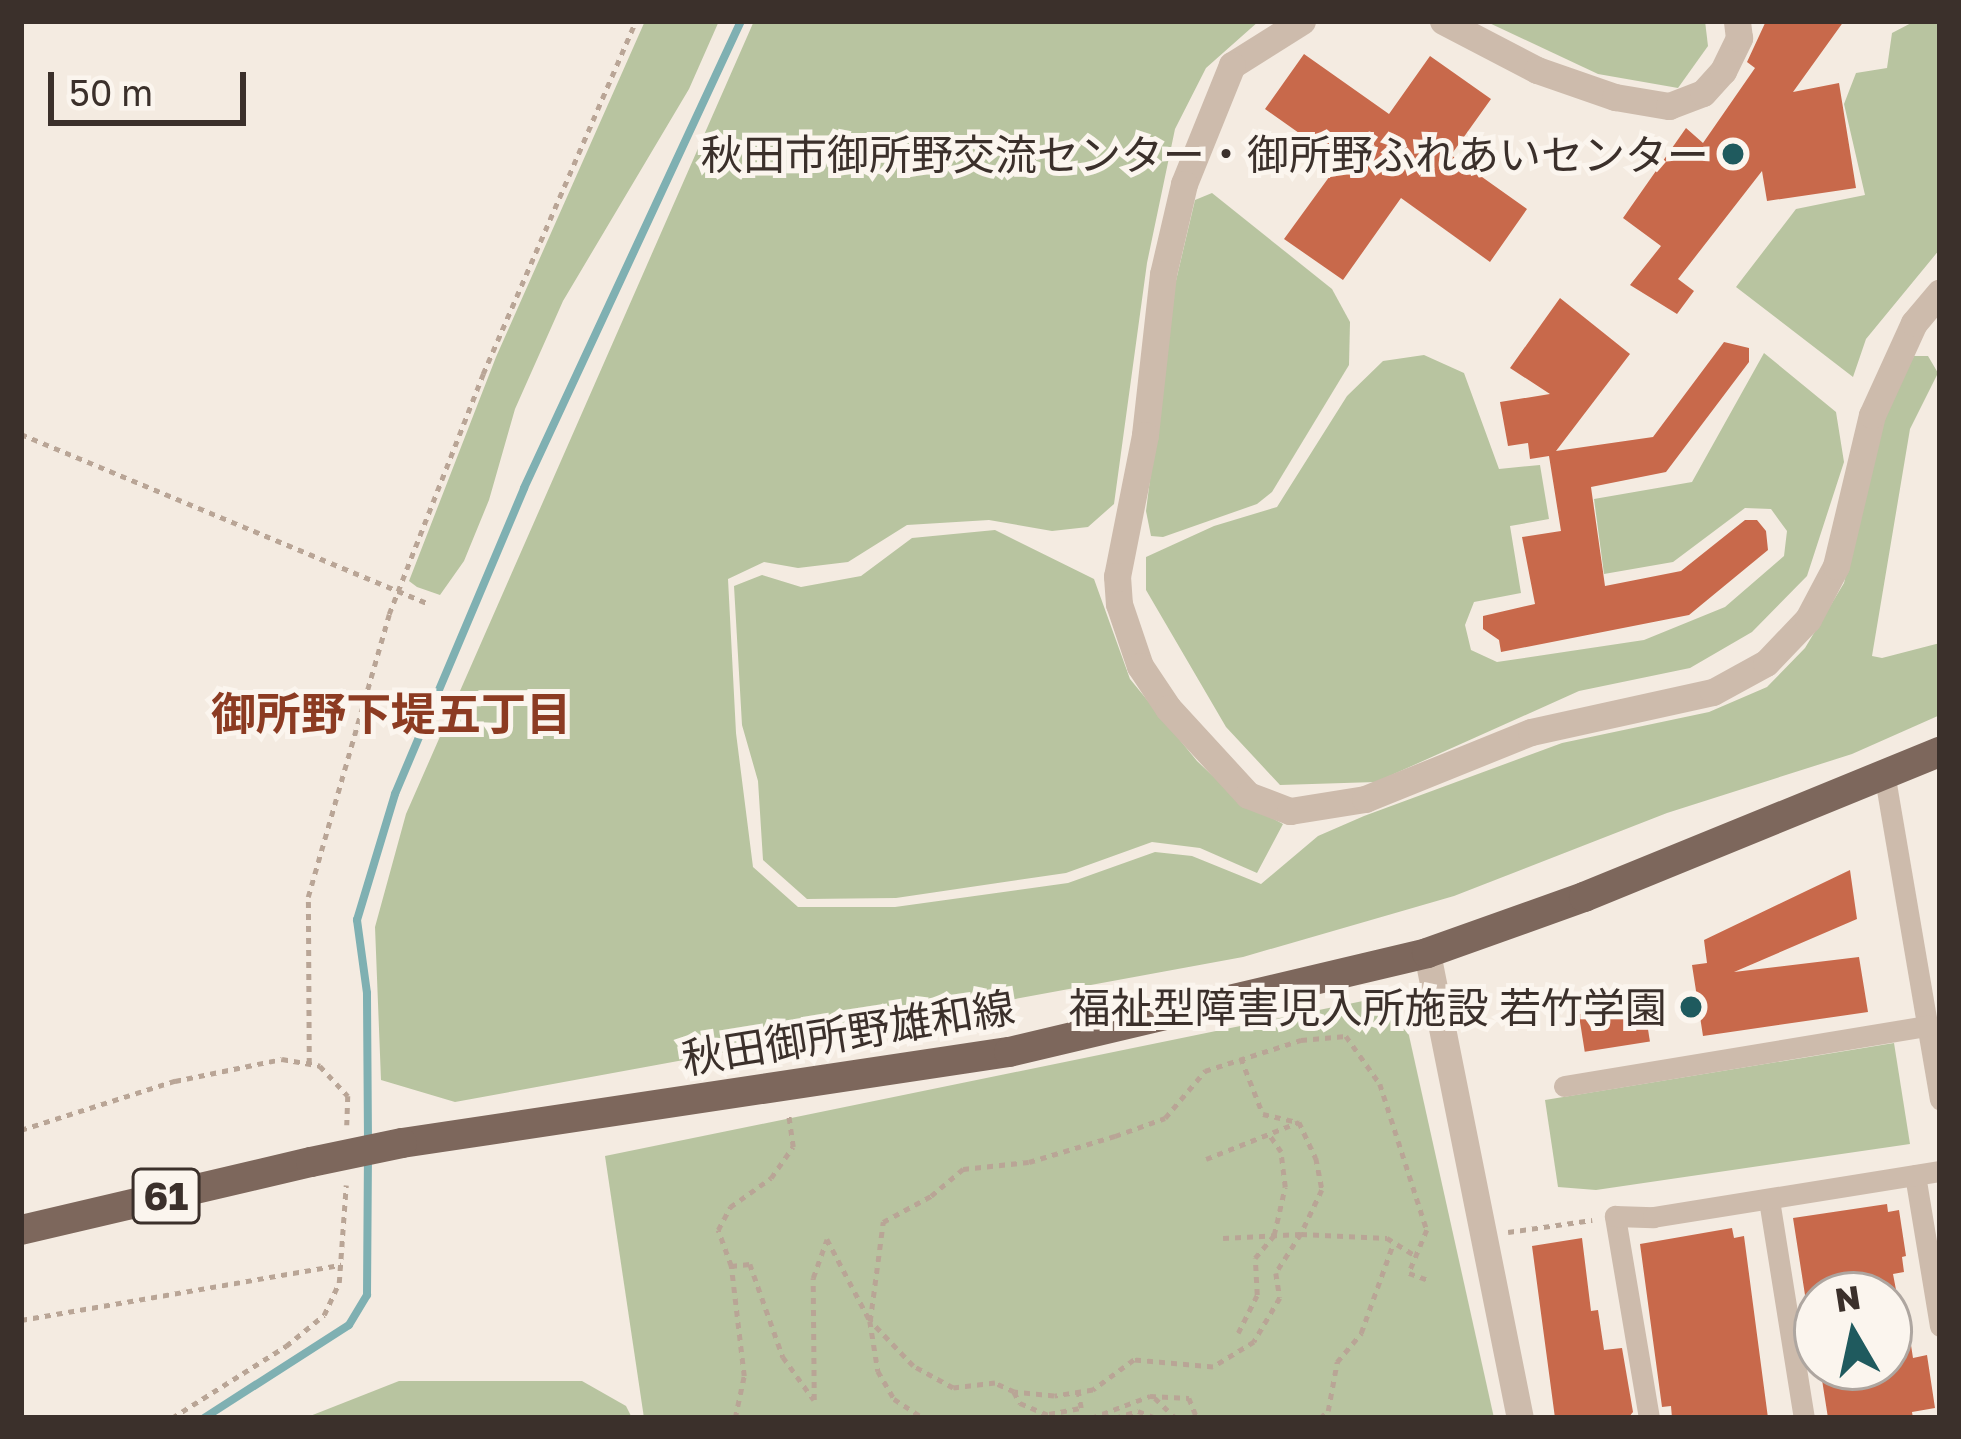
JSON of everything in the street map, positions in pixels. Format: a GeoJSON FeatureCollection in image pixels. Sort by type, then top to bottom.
{"type":"FeatureCollection","features":[{"type":"Feature","properties":{"kind":"main road","name":"秋田御所野雄和線"},"geometry":{"type":"LineString","coordinates":[[21,1230],[402,1143],[1009,1052],[1427,953],[1885,778],[1940,752]]}},
{"type":"Feature","properties":{"kind":"street"},"geometry":{"type":"LineString","coordinates":[[1303,21],[1232,65],[1184,184],[1163,274],[1145,436],[1117,576],[1119,604],[1139,666],[1168,708],[1248,795],[1289,811],[1365,799],[1531,732],[1713,692],[1766,663],[1808,619],[1836,566],[1872,415],[1914,323],[1940,292]]}},
{"type":"Feature","properties":{"kind":"street"},"geometry":{"type":"LineString","coordinates":[[1443,21],[1537,70],[1615,97],[1670,106],[1703,93],[1723,71],[1739,38],[1737,21]]}},
{"type":"Feature","properties":{"kind":"street"},"geometry":{"type":"LineString","coordinates":[[1885,778],[1940,1099]]}},
{"type":"Feature","properties":{"kind":"street"},"geometry":{"type":"LineString","coordinates":[[1427,953],[1520,1418]]}},
{"type":"Feature","properties":{"kind":"street"},"geometry":{"type":"LineString","coordinates":[[1564,1086],[1928,1026]]}},
{"type":"Feature","properties":{"kind":"street"},"geometry":{"type":"LineString","coordinates":[[1649,1418],[1616,1216],[1653,1217],[1940,1171]]}},
{"type":"Feature","properties":{"kind":"street"},"geometry":{"type":"LineString","coordinates":[[1915,1175],[1940,1326]]}},
{"type":"Feature","properties":{"kind":"street"},"geometry":{"type":"LineString","coordinates":[[1769,1200],[1804,1418]]}},
{"type":"Feature","properties":{"kind":"path"},"geometry":{"type":"LineString","coordinates":[[309,1064],[308,897],[398,592],[483,374],[636,21]]}},
{"type":"Feature","properties":{"kind":"path"},"geometry":{"type":"LineString","coordinates":[[21,434],[429,604]]}},
{"type":"Feature","properties":{"kind":"path"},"geometry":{"type":"LineString","coordinates":[[923,1418],[894,1399],[878,1371],[870,1321],[883,1222],[931,1196],[962,1169],[1029,1162],[1165,1118],[1205,1071],[1240,1056],[1346,1036],[1380,1084],[1427,1230],[1409,1273],[1431,1281]]}},
{"type":"Feature","properties":{"kind":"path"},"geometry":{"type":"LineString","coordinates":[[1240,1056],[1263,1114],[1299,1122]]}},
{"type":"Feature","properties":{"kind":"path"},"geometry":{"type":"LineString","coordinates":[[21,1130],[243,1063],[282,1059],[320,1066],[348,1096],[347,1140]]}},
{"type":"Feature","properties":{"kind":"path"},"geometry":{"type":"LineString","coordinates":[[735,1418],[744,1376],[731,1266],[718,1230],[730,1207],[771,1178],[793,1147],[784,1085]]}},
{"type":"Feature","properties":{"kind":"path"},"geometry":{"type":"LineString","coordinates":[[731,1266],[750,1264],[783,1357],[814,1400],[813,1278],[827,1240],[870,1321],[913,1366],[953,1388],[995,1383],[1014,1392],[1078,1392],[1093,1390],[1134,1360],[1214,1367],[1254,1342],[1280,1298],[1276,1273],[1322,1190],[1316,1158],[1299,1122]]}},
{"type":"Feature","properties":{"kind":"path"},"geometry":{"type":"LineString","coordinates":[[1206,1159],[1299,1122]]}},
{"type":"Feature","properties":{"kind":"path"},"geometry":{"type":"LineString","coordinates":[[1238,1333],[1257,1294],[1255,1258],[1274,1235],[1285,1186],[1281,1152],[1269,1135]]}},
{"type":"Feature","properties":{"kind":"path"},"geometry":{"type":"LineString","coordinates":[[172,1418],[286,1346],[324,1315],[341,1265],[346,1184]]}},
{"type":"Feature","properties":{"kind":"path"},"geometry":{"type":"LineString","coordinates":[[1506,1232],[1616,1216]]}},
{"type":"Feature","properties":{"kind":"path"},"geometry":{"type":"LineString","coordinates":[[1223,1238],[1340,1233],[1394,1242],[1414,1255]]}},
{"type":"Feature","properties":{"kind":"path"},"geometry":{"type":"LineString","coordinates":[[1320,1418],[1328,1411],[1337,1362],[1361,1333],[1394,1242]]}},
{"type":"Feature","properties":{"kind":"path"},"geometry":{"type":"LineString","coordinates":[[21,1320],[341,1265]]}},
{"type":"Feature","properties":{"kind":"path"},"geometry":{"type":"LineString","coordinates":[[1014,1392],[1020,1403],[1052,1416],[1081,1408],[1078,1392]]}},
{"type":"Feature","properties":{"kind":"path"},"geometry":{"type":"LineString","coordinates":[[1150,1396],[1176,1418]]}},
{"type":"Feature","properties":{"kind":"path"},"geometry":{"type":"LineString","coordinates":[[1096,1418],[1132,1398],[1150,1396],[1190,1398],[1197,1418]]}},
{"type":"Feature","properties":{"kind":"path"},"geometry":{"type":"LineString","coordinates":[[1114,1418],[1153,1416],[1159,1401]]}},
{"type":"Feature","properties":{"kind":"green space"},"geometry":{"type":"Polygon","coordinates":[[[645,21],[719,21],[689,89],[563,301],[515,409],[489,500],[464,561],[440,595],[417,587],[409,581],[496,357],[645,21]]]}},
{"type":"Feature","properties":{"kind":"green space"},"geometry":{"type":"Polygon","coordinates":[[[754,21],[1259,21],[1206,68],[1175,129],[1147,263],[1114,504],[1088,527],[1052,531],[989,520],[907,525],[848,562],[798,568],[764,562],[728,579],[736,733],[753,867],[798,907],[895,907],[1068,883],[1155,852],[1192,856],[1261,884],[1318,836],[1364,816],[1562,743],[1709,712],[1767,687],[1805,648],[1844,583],[1886,407],[1914,356],[1928,356],[1938,373],[1910,429],[1872,656],[1882,658],[1940,643],[1940,715],[1852,754],[1667,813],[1454,896],[1243,957],[455,1102],[381,1080],[375,927],[406,814],[754,21]]]}},
{"type":"Feature","properties":{"kind":"green space"},"geometry":{"type":"Polygon","coordinates":[[[1485,21],[1705,21],[1708,46],[1678,88],[1598,74],[1485,21]]]}},
{"type":"Feature","properties":{"kind":"green space"},"geometry":{"type":"Polygon","coordinates":[[[1915,21],[1940,21],[1940,249],[1866,339],[1853,377],[1736,287],[1796,209],[1865,195],[1844,104],[1856,73],[1887,68],[1892,33],[1915,21]]]}},
{"type":"Feature","properties":{"kind":"green space"},"geometry":{"type":"Polygon","coordinates":[[[1212,193],[1332,289],[1350,322],[1349,365],[1272,492],[1257,504],[1163,537],[1151,536],[1146,511],[1174,289],[1195,200],[1212,193]]]}},
{"type":"Feature","properties":{"kind":"green space"},"geometry":{"type":"Polygon","coordinates":[[[1764,353],[1836,412],[1844,462],[1807,576],[1752,632],[1690,668],[1579,691],[1376,782],[1280,785],[1226,727],[1146,590],[1146,557],[1214,526],[1277,507],[1347,396],[1383,361],[1424,355],[1464,373],[1499,469],[1540,465],[1549,519],[1510,526],[1521,593],[1474,602],[1465,625],[1471,650],[1497,662],[1644,640],[1725,607],[1784,556],[1787,531],[1771,509],[1745,508],[1673,562],[1604,574],[1594,499],[1692,482],[1764,353]]]}},
{"type":"Feature","properties":{"kind":"green space"},"geometry":{"type":"Polygon","coordinates":[[[995,530],[1094,579],[1130,679],[1197,761],[1238,800],[1283,824],[1257,873],[1200,848],[1152,842],[1066,873],[896,898],[807,899],[763,860],[758,781],[742,725],[734,586],[762,575],[801,587],[861,576],[912,538],[995,530]]]}},
{"type":"Feature","properties":{"kind":"green space"},"geometry":{"type":"Polygon","coordinates":[[[1363,1001],[1406,1022],[1494,1418],[644,1418],[605,1156],[1363,1001]]]}},
{"type":"Feature","properties":{"kind":"green space"},"geometry":{"type":"Polygon","coordinates":[[[1894,1043],[1910,1144],[1596,1190],[1558,1187],[1545,1100],[1894,1043]]]}},
{"type":"Feature","properties":{"kind":"green space"},"geometry":{"type":"Polygon","coordinates":[[[399,1381],[582,1381],[626,1406],[632,1418],[305,1418],[399,1381]]]}},
{"type":"Feature","properties":{"kind":"building"},"geometry":{"type":"Polygon","coordinates":[[[1766,21],[1844,21],[1793,92],[1839,83],[1856,188],[1767,201],[1762,171],[1678,279],[1694,291],[1677,314],[1630,285],[1661,246],[1623,218],[1686,128],[1703,143],[1755,68],[1747,62],[1766,21]]]}},
{"type":"Feature","properties":{"kind":"building"},"geometry":{"type":"Polygon","coordinates":[[[1304,54],[1389,114],[1430,56],[1491,99],[1451,155],[1527,209],[1490,262],[1401,198],[1343,280],[1284,239],[1340,162],[1265,109],[1304,54]]]}},
{"type":"Feature","properties":{"kind":"building"},"geometry":{"type":"Polygon","coordinates":[[[1560,298],[1630,354],[1556,451],[1653,437],[1724,342],[1749,348],[1749,362],[1666,472],[1591,487],[1605,586],[1681,571],[1745,520],[1757,520],[1766,531],[1768,550],[1689,615],[1501,652],[1499,640],[1483,629],[1483,616],[1535,604],[1522,537],[1561,531],[1549,456],[1530,459],[1528,443],[1508,446],[1500,402],[1550,394],[1510,368],[1560,298]]]}},
{"type":"Feature","properties":{"kind":"building"},"geometry":{"type":"Polygon","coordinates":[[[1850,870],[1857,919],[1734,972],[1859,957],[1868,1012],[1703,1036],[1692,965],[1707,963],[1704,940],[1850,870]]]}},
{"type":"Feature","properties":{"kind":"building"},"geometry":{"type":"Polygon","coordinates":[[[1644,1004],[1650,1042],[1585,1052],[1579,1014],[1644,1004]]]}},
{"type":"Feature","properties":{"kind":"building"},"geometry":{"type":"Polygon","coordinates":[[[1887,1204],[1888,1212],[1899,1210],[1904,1271],[1801,1271],[1793,1218],[1887,1204]]]}},
{"type":"Feature","properties":{"kind":"building"},"geometry":{"type":"Polygon","coordinates":[[[1732,1228],[1734,1238],[1744,1236],[1768,1418],[1672,1418],[1671,1406],[1662,1407],[1640,1244],[1732,1228]]]}},
{"type":"Feature","properties":{"kind":"building"},"geometry":{"type":"Polygon","coordinates":[[[1582,1238],[1591,1311],[1598,1310],[1604,1350],[1622,1348],[1633,1412],[1628,1418],[1555,1418],[1532,1246],[1582,1238]]]}},
{"type":"Feature","properties":{"kind":"building"},"geometry":{"type":"Polygon","coordinates":[[[1927,1355],[1935,1408],[1912,1412],[1913,1418],[1828,1418],[1824,1391],[1913,1391],[1913,1358],[1927,1355]]]}},
{"type":"Feature","properties":{"kind":"waterway"},"geometry":{"type":"LineString","coordinates":[[368,1141],[367,993],[357,920],[395,794],[524,488],[741,21]]}},
{"type":"Feature","properties":{"kind":"waterway"},"geometry":{"type":"LineString","coordinates":[[204,1418],[349,1325],[367,1295],[368,1156]]}},
{"type":"Feature","properties":{"kind":"place","name":"秋田市御所野交流センター・御所野ふれあいセンター"},"geometry":{"type":"Point","coordinates":[1733,154]}},
{"type":"Feature","properties":{"kind":"place","name":"福祉型障害児入所施設 若竹学園"},"geometry":{"type":"Point","coordinates":[1691,1007]}},
{"type":"Feature","properties":{"kind":"district","name":"御所野下堤五丁目"},"geometry":{"type":"Point","coordinates":[391,714]}}]}
